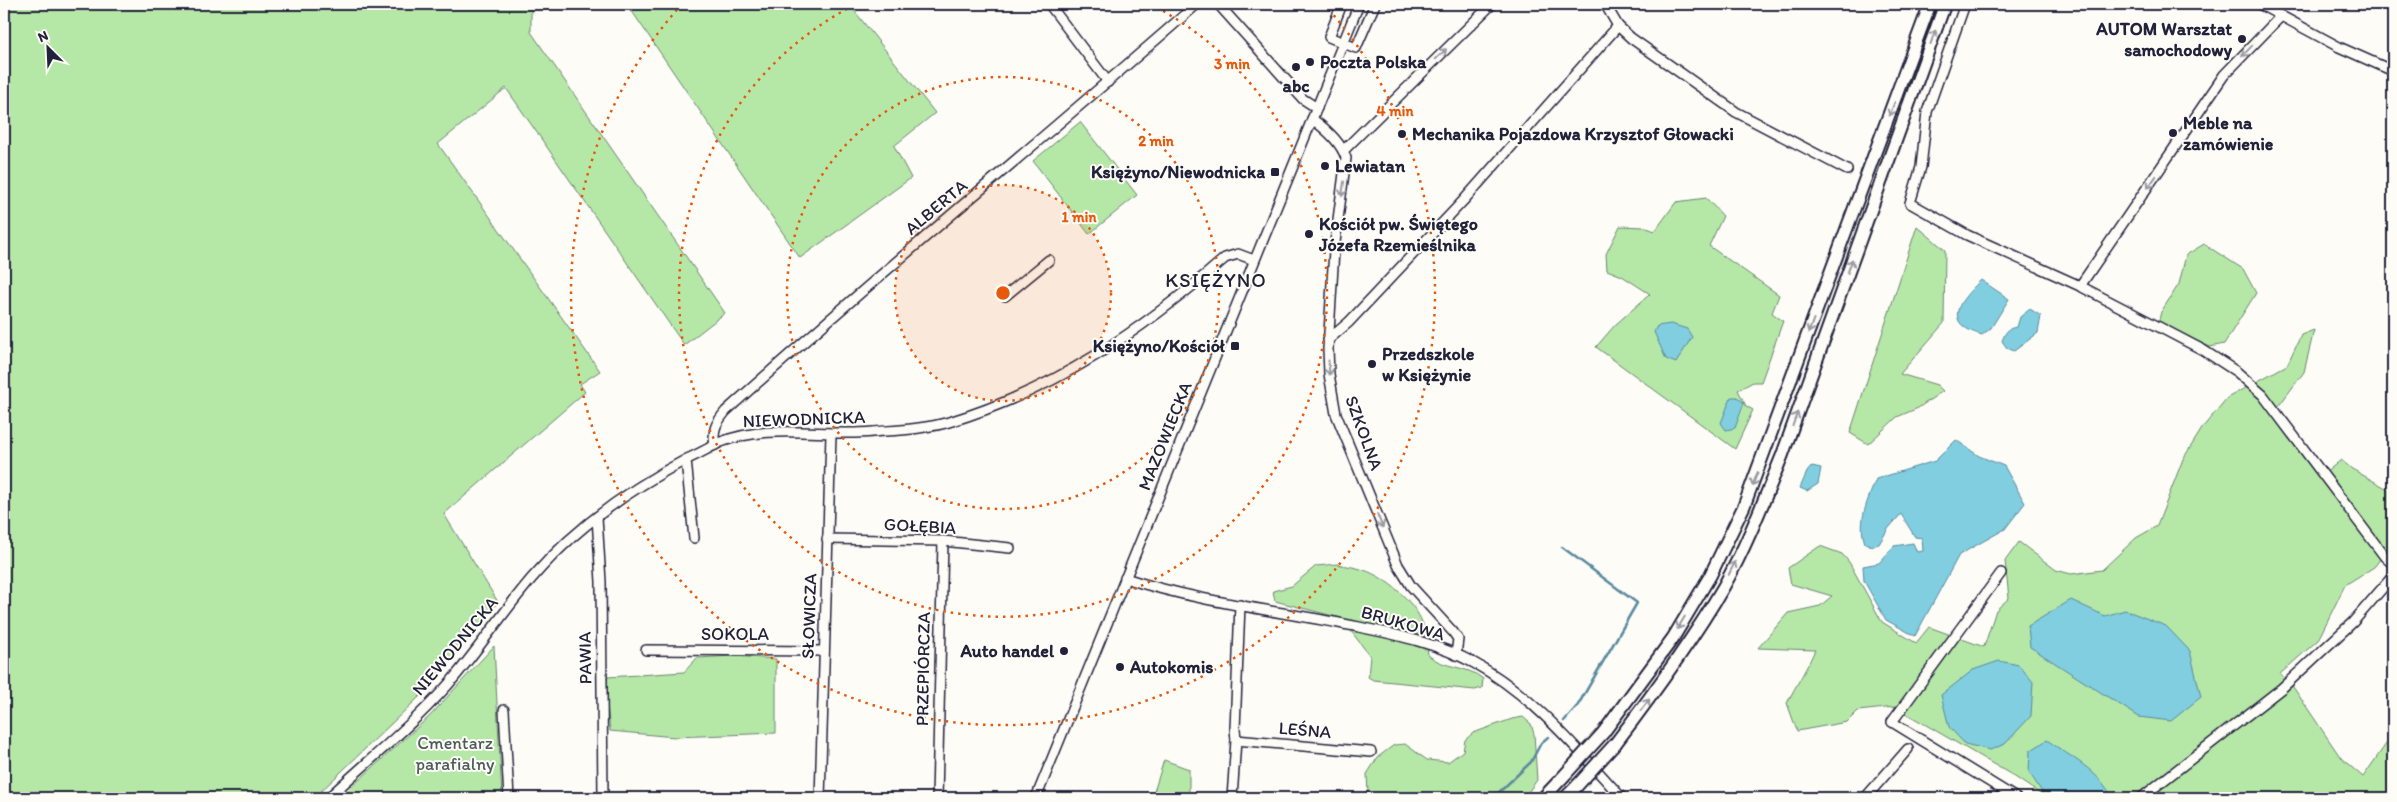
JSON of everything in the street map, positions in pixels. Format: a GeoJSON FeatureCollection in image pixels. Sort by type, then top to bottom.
{"type":"FeatureCollection","features":[{"type":"Feature","properties":{"kind":"main road"},"geometry":{"type":"LineString","coordinates":[[1543,798],[1603,733],[1673,638],[1710,576],[1744,506],[1930,4]]}},
{"type":"Feature","properties":{"kind":"main road"},"geometry":{"type":"LineString","coordinates":[[1565,798],[1615,744],[1646,704],[1694,634],[1724,585],[1758,515],[1782,456],[1945,4]]}},
{"type":"Feature","properties":{"kind":"street"},"geometry":{"type":"LineString","coordinates":[[1049,4],[1108,82]]}},
{"type":"Feature","properties":{"kind":"street","name":"ALBERTA"},"geometry":{"type":"LineString","coordinates":[[715,445],[713,434],[716,423],[726,411],[834,313],[948,219],[1197,4]]}},
{"type":"Feature","properties":{"kind":"street"},"geometry":{"type":"LineString","coordinates":[[1218,4],[1303,99],[1317,108]]}},
{"type":"Feature","properties":{"kind":"street"},"geometry":{"type":"LineString","coordinates":[[1342,4],[1329,37],[1356,48],[1375,4]]}},
{"type":"Feature","properties":{"kind":"street","name":"MAZOWIECKA"},"geometry":{"type":"LineString","coordinates":[[1036,798],[1360,4]]}},
{"type":"Feature","properties":{"kind":"street"},"geometry":{"type":"LineString","coordinates":[[1312,120],[1324,127],[1344,150],[1492,4]]}},
{"type":"Feature","properties":{"kind":"street"},"geometry":{"type":"LineString","coordinates":[[1605,4],[1618,26],[1631,38],[1736,112],[1847,170]]}},
{"type":"Feature","properties":{"kind":"street"},"geometry":{"type":"LineString","coordinates":[[1964,4],[1927,112],[1921,167],[1910,203],[1967,235],[2080,286],[2203,350],[2237,372],[2256,389],[2385,557],[2393,564]]}},
{"type":"Feature","properties":{"kind":"street"},"geometry":{"type":"LineString","coordinates":[[2259,4],[2339,47],[2393,71]]}},
{"type":"Feature","properties":{"kind":"street"},"geometry":{"type":"LineString","coordinates":[[2080,286],[2224,75],[2281,16]]}},
{"type":"Feature","properties":{"kind":"street"},"geometry":{"type":"LineString","coordinates":[[1328,340],[1350,322],[1463,200],[1618,26]]}},
{"type":"Feature","properties":{"kind":"street","name":"SZKOLNA"},"geometry":{"type":"LineString","coordinates":[[1344,150],[1346,167],[1334,250],[1328,340],[1329,374],[1336,414],[1398,565],[1411,586],[1458,639],[1456,655]]}},
{"type":"Feature","properties":{"kind":"street","name":"NIEWODNICKA"},"geometry":{"type":"LineString","coordinates":[[328,798],[429,705],[449,684],[496,622],[546,562],[620,497],[715,445],[740,436],[760,433],[870,433],[929,426],[948,422],[1019,396],[1049,384],[1103,352],[1137,328],[1224,258],[1238,254],[1254,260]]}},
{"type":"Feature","properties":{"kind":"street"},"geometry":{"type":"LineString","coordinates":[[1005,296],[1049,260]]}},
{"type":"Feature","properties":{"kind":"street","name":"SŁOWICZA"},"geometry":{"type":"LineString","coordinates":[[820,798],[827,539],[832,434]]}},
{"type":"Feature","properties":{"kind":"street"},"geometry":{"type":"LineString","coordinates":[[686,460],[694,538]]}},
{"type":"Feature","properties":{"kind":"street","name":"PAWIA"},"geometry":{"type":"LineString","coordinates":[[597,516],[601,582],[604,798]]}},
{"type":"Feature","properties":{"kind":"street","name":"GOŁĘBIA"},"geometry":{"type":"LineString","coordinates":[[827,539],[943,541],[1010,548]]}},
{"type":"Feature","properties":{"kind":"street","name":"PRZEPIÓRCZA"},"geometry":{"type":"LineString","coordinates":[[937,798],[943,541]]}},
{"type":"Feature","properties":{"kind":"street"},"geometry":{"type":"LineString","coordinates":[[2001,573],[1892,722],[2016,798]]}},
{"type":"Feature","properties":{"kind":"street"},"geometry":{"type":"LineString","coordinates":[[2141,798],[2282,688],[2353,622],[2393,576]]}},
{"type":"Feature","properties":{"kind":"street","name":"BRUKOWA"},"geometry":{"type":"LineString","coordinates":[[1126,578],[1144,584],[1403,636],[1456,655],[1474,663],[1521,694],[1562,733],[1622,798]]}},
{"type":"Feature","properties":{"kind":"street"},"geometry":{"type":"LineString","coordinates":[[1232,798],[1236,740],[1234,729],[1240,604]]}},
{"type":"Feature","properties":{"kind":"street","name":"SOKOLA"},"geometry":{"type":"LineString","coordinates":[[646,650],[824,652]]}},
{"type":"Feature","properties":{"kind":"street"},"geometry":{"type":"LineString","coordinates":[[504,710],[509,798]]}},
{"type":"Feature","properties":{"kind":"street","name":"LEŚNA"},"geometry":{"type":"LineString","coordinates":[[1236,740],[1371,752]]}},
{"type":"Feature","properties":{"kind":"street"},"geometry":{"type":"LineString","coordinates":[[1865,798],[1908,750]]}},
{"type":"Feature","properties":{"kind":"green space"},"geometry":{"type":"Polygon","coordinates":[[[4,4],[527,4],[531,9],[531,32],[725,313],[684,345],[506,88],[438,144],[600,371],[580,384],[585,392],[444,514],[498,602],[419,697],[314,798],[4,798],[4,4]]]}},
{"type":"Feature","properties":{"kind":"green space"},"geometry":{"type":"Polygon","coordinates":[[[627,4],[849,4],[935,113],[894,146],[911,178],[800,258],[627,4]]]}},
{"type":"Feature","properties":{"kind":"green space"},"geometry":{"type":"Polygon","coordinates":[[[1080,122],[1137,195],[1089,234],[1033,161],[1080,122]]]}},
{"type":"Feature","properties":{"kind":"green space"},"geometry":{"type":"Polygon","coordinates":[[[1706,198],[1723,216],[1709,246],[1779,295],[1772,313],[1783,321],[1761,382],[1753,382],[1738,390],[1746,406],[1753,410],[1735,449],[1596,347],[1615,325],[1650,294],[1622,276],[1607,270],[1606,254],[1620,226],[1644,227],[1655,231],[1676,202],[1706,198]]]}},
{"type":"Feature","properties":{"kind":"green space"},"geometry":{"type":"Polygon","coordinates":[[[1917,226],[1945,250],[1944,323],[1900,374],[1937,385],[1943,391],[1918,408],[1897,417],[1868,444],[1850,433],[1917,226]]]}},
{"type":"Feature","properties":{"kind":"green space"},"geometry":{"type":"Polygon","coordinates":[[[2204,244],[2243,269],[2256,293],[2224,344],[2210,347],[2158,323],[2161,312],[2179,284],[2186,255],[2204,244]]]}},
{"type":"Feature","properties":{"kind":"green space"},"geometry":{"type":"Polygon","coordinates":[[[2314,330],[2304,372],[2272,415],[2319,478],[2341,460],[2352,469],[2393,492],[2393,543],[2374,567],[2345,585],[2318,640],[2280,674],[2289,681],[2341,758],[2363,777],[2393,734],[2393,798],[2046,798],[2012,775],[1895,707],[1858,711],[1847,722],[1797,731],[1787,703],[1815,650],[1758,648],[1788,613],[1820,606],[1832,596],[1791,584],[1788,568],[1820,546],[1842,554],[1849,562],[1882,622],[1916,643],[1929,627],[1984,647],[1996,610],[2009,598],[2005,561],[2019,542],[2056,570],[2071,574],[2102,570],[2136,538],[2157,526],[2183,459],[2203,427],[2227,398],[2287,365],[2301,335],[2314,330]]]}},
{"type":"Feature","properties":{"kind":"green space"},"geometry":{"type":"Polygon","coordinates":[[[1337,564],[1361,569],[1373,574],[1399,591],[1419,615],[1426,636],[1428,655],[1441,663],[1470,671],[1477,675],[1483,679],[1482,688],[1475,690],[1373,680],[1368,677],[1370,656],[1341,618],[1275,601],[1273,591],[1292,586],[1316,566],[1337,564]]]}},
{"type":"Feature","properties":{"kind":"green space","name":"Cmentarz parafialny"},"geometry":{"type":"Polygon","coordinates":[[[494,646],[502,798],[339,798],[430,716],[494,646]]]}},
{"type":"Feature","properties":{"kind":"green space"},"geometry":{"type":"Polygon","coordinates":[[[734,656],[776,659],[776,733],[675,737],[610,731],[605,687],[608,677],[684,672],[697,658],[734,656]]]}},
{"type":"Feature","properties":{"kind":"green space"},"geometry":{"type":"Polygon","coordinates":[[[1523,717],[1531,724],[1534,734],[1537,780],[1524,798],[1394,798],[1368,794],[1367,774],[1378,757],[1394,745],[1405,744],[1427,760],[1448,762],[1463,751],[1465,740],[1473,733],[1523,717]]]}},
{"type":"Feature","properties":{"kind":"green space"},"geometry":{"type":"Polygon","coordinates":[[[1164,760],[1189,769],[1189,798],[1152,798],[1164,760]]]}},
{"type":"Feature","properties":{"kind":"water"},"geometry":{"type":"Polygon","coordinates":[[[1981,280],[2009,299],[1991,328],[1982,335],[1969,330],[1961,324],[1958,318],[1958,310],[1961,303],[1981,280]]]}},
{"type":"Feature","properties":{"kind":"water"},"geometry":{"type":"Polygon","coordinates":[[[2030,309],[2041,316],[2038,333],[2014,351],[2007,348],[2002,341],[2005,333],[2011,328],[2017,327],[2020,317],[2030,309]]]}},
{"type":"Feature","properties":{"kind":"water"},"geometry":{"type":"Polygon","coordinates":[[[1671,324],[1687,329],[1692,337],[1676,363],[1666,359],[1654,332],[1657,326],[1671,324]]]}},
{"type":"Feature","properties":{"kind":"water"},"geometry":{"type":"Polygon","coordinates":[[[1731,397],[1737,397],[1744,403],[1735,428],[1726,430],[1721,423],[1731,397]]]}},
{"type":"Feature","properties":{"kind":"water"},"geometry":{"type":"Polygon","coordinates":[[[1956,440],[1979,456],[2004,466],[2025,503],[2005,529],[1959,555],[1915,636],[1886,620],[1864,581],[1863,566],[1879,563],[1894,546],[1913,543],[1917,552],[1923,551],[1922,538],[1915,537],[1901,514],[1888,529],[1879,544],[1872,546],[1865,543],[1862,527],[1864,511],[1876,479],[1935,461],[1956,440]]]}},
{"type":"Feature","properties":{"kind":"water"},"geometry":{"type":"Polygon","coordinates":[[[1812,466],[1821,468],[1818,484],[1807,491],[1800,488],[1807,472],[1812,466]]]}},
{"type":"Feature","properties":{"kind":"water"},"geometry":{"type":"Polygon","coordinates":[[[2071,600],[2105,616],[2125,610],[2166,626],[2190,651],[2201,697],[2171,721],[2139,717],[2030,647],[2028,626],[2071,600]]]}},
{"type":"Feature","properties":{"kind":"water"},"geometry":{"type":"Polygon","coordinates":[[[1999,661],[2019,665],[2033,682],[2031,716],[2005,744],[1990,750],[1965,744],[1949,727],[1941,695],[1973,670],[1999,661]]]}},
{"type":"Feature","properties":{"kind":"water"},"geometry":{"type":"Polygon","coordinates":[[[2047,740],[2091,771],[2106,787],[2112,797],[2051,798],[2042,792],[2029,772],[2030,751],[2047,740]]]}},
{"type":"Feature","properties":{"kind":"waterway"},"geometry":{"type":"LineString","coordinates":[[1562,547],[1637,603],[1578,705],[1564,721]]}},
{"type":"Feature","properties":{"kind":"waterway"},"geometry":{"type":"LineString","coordinates":[[1493,798],[1531,762],[1541,743],[1548,737]]}},
{"type":"Feature","properties":{"kind":"place","name":"AUTOM Warsztat samochodowy"},"geometry":{"type":"Point","coordinates":[2242,39]}},
{"type":"Feature","properties":{"kind":"place","name":"Poczta Polska"},"geometry":{"type":"Point","coordinates":[1310,62]}},
{"type":"Feature","properties":{"kind":"place","name":"abc"},"geometry":{"type":"Point","coordinates":[1296,67]}},
{"type":"Feature","properties":{"kind":"place","name":"Meble na zamówienie"},"geometry":{"type":"Point","coordinates":[2173,133]}},
{"type":"Feature","properties":{"kind":"place","name":"Mechanika Pojazdowa Krzysztof Głowacki"},"geometry":{"type":"Point","coordinates":[1402,134]}},
{"type":"Feature","properties":{"kind":"place","name":"Lewiatan"},"geometry":{"type":"Point","coordinates":[1325,166]}},
{"type":"Feature","properties":{"kind":"place","name":"Księżyno/Niewodnicka"},"geometry":{"type":"Point","coordinates":[1275,172]}},
{"type":"Feature","properties":{"kind":"place","name":"Kościół pw. Świętego Józefa Rzemieślnika"},"geometry":{"type":"Point","coordinates":[1309,234]}},
{"type":"Feature","properties":{"kind":"place","name":"Księżyno/Kościół"},"geometry":{"type":"Point","coordinates":[1235,346]}},
{"type":"Feature","properties":{"kind":"place","name":"Przedszkole w Księżynie"},"geometry":{"type":"Point","coordinates":[1372,364]}},
{"type":"Feature","properties":{"kind":"place","name":"Auto handel"},"geometry":{"type":"Point","coordinates":[1064,651]}},
{"type":"Feature","properties":{"kind":"place","name":"Autokomis"},"geometry":{"type":"Point","coordinates":[1120,667]}},
{"type":"Feature","properties":{"kind":"district","name":"KSIĘŻYNO"},"geometry":{"type":"Point","coordinates":[1216,280]}}]}
